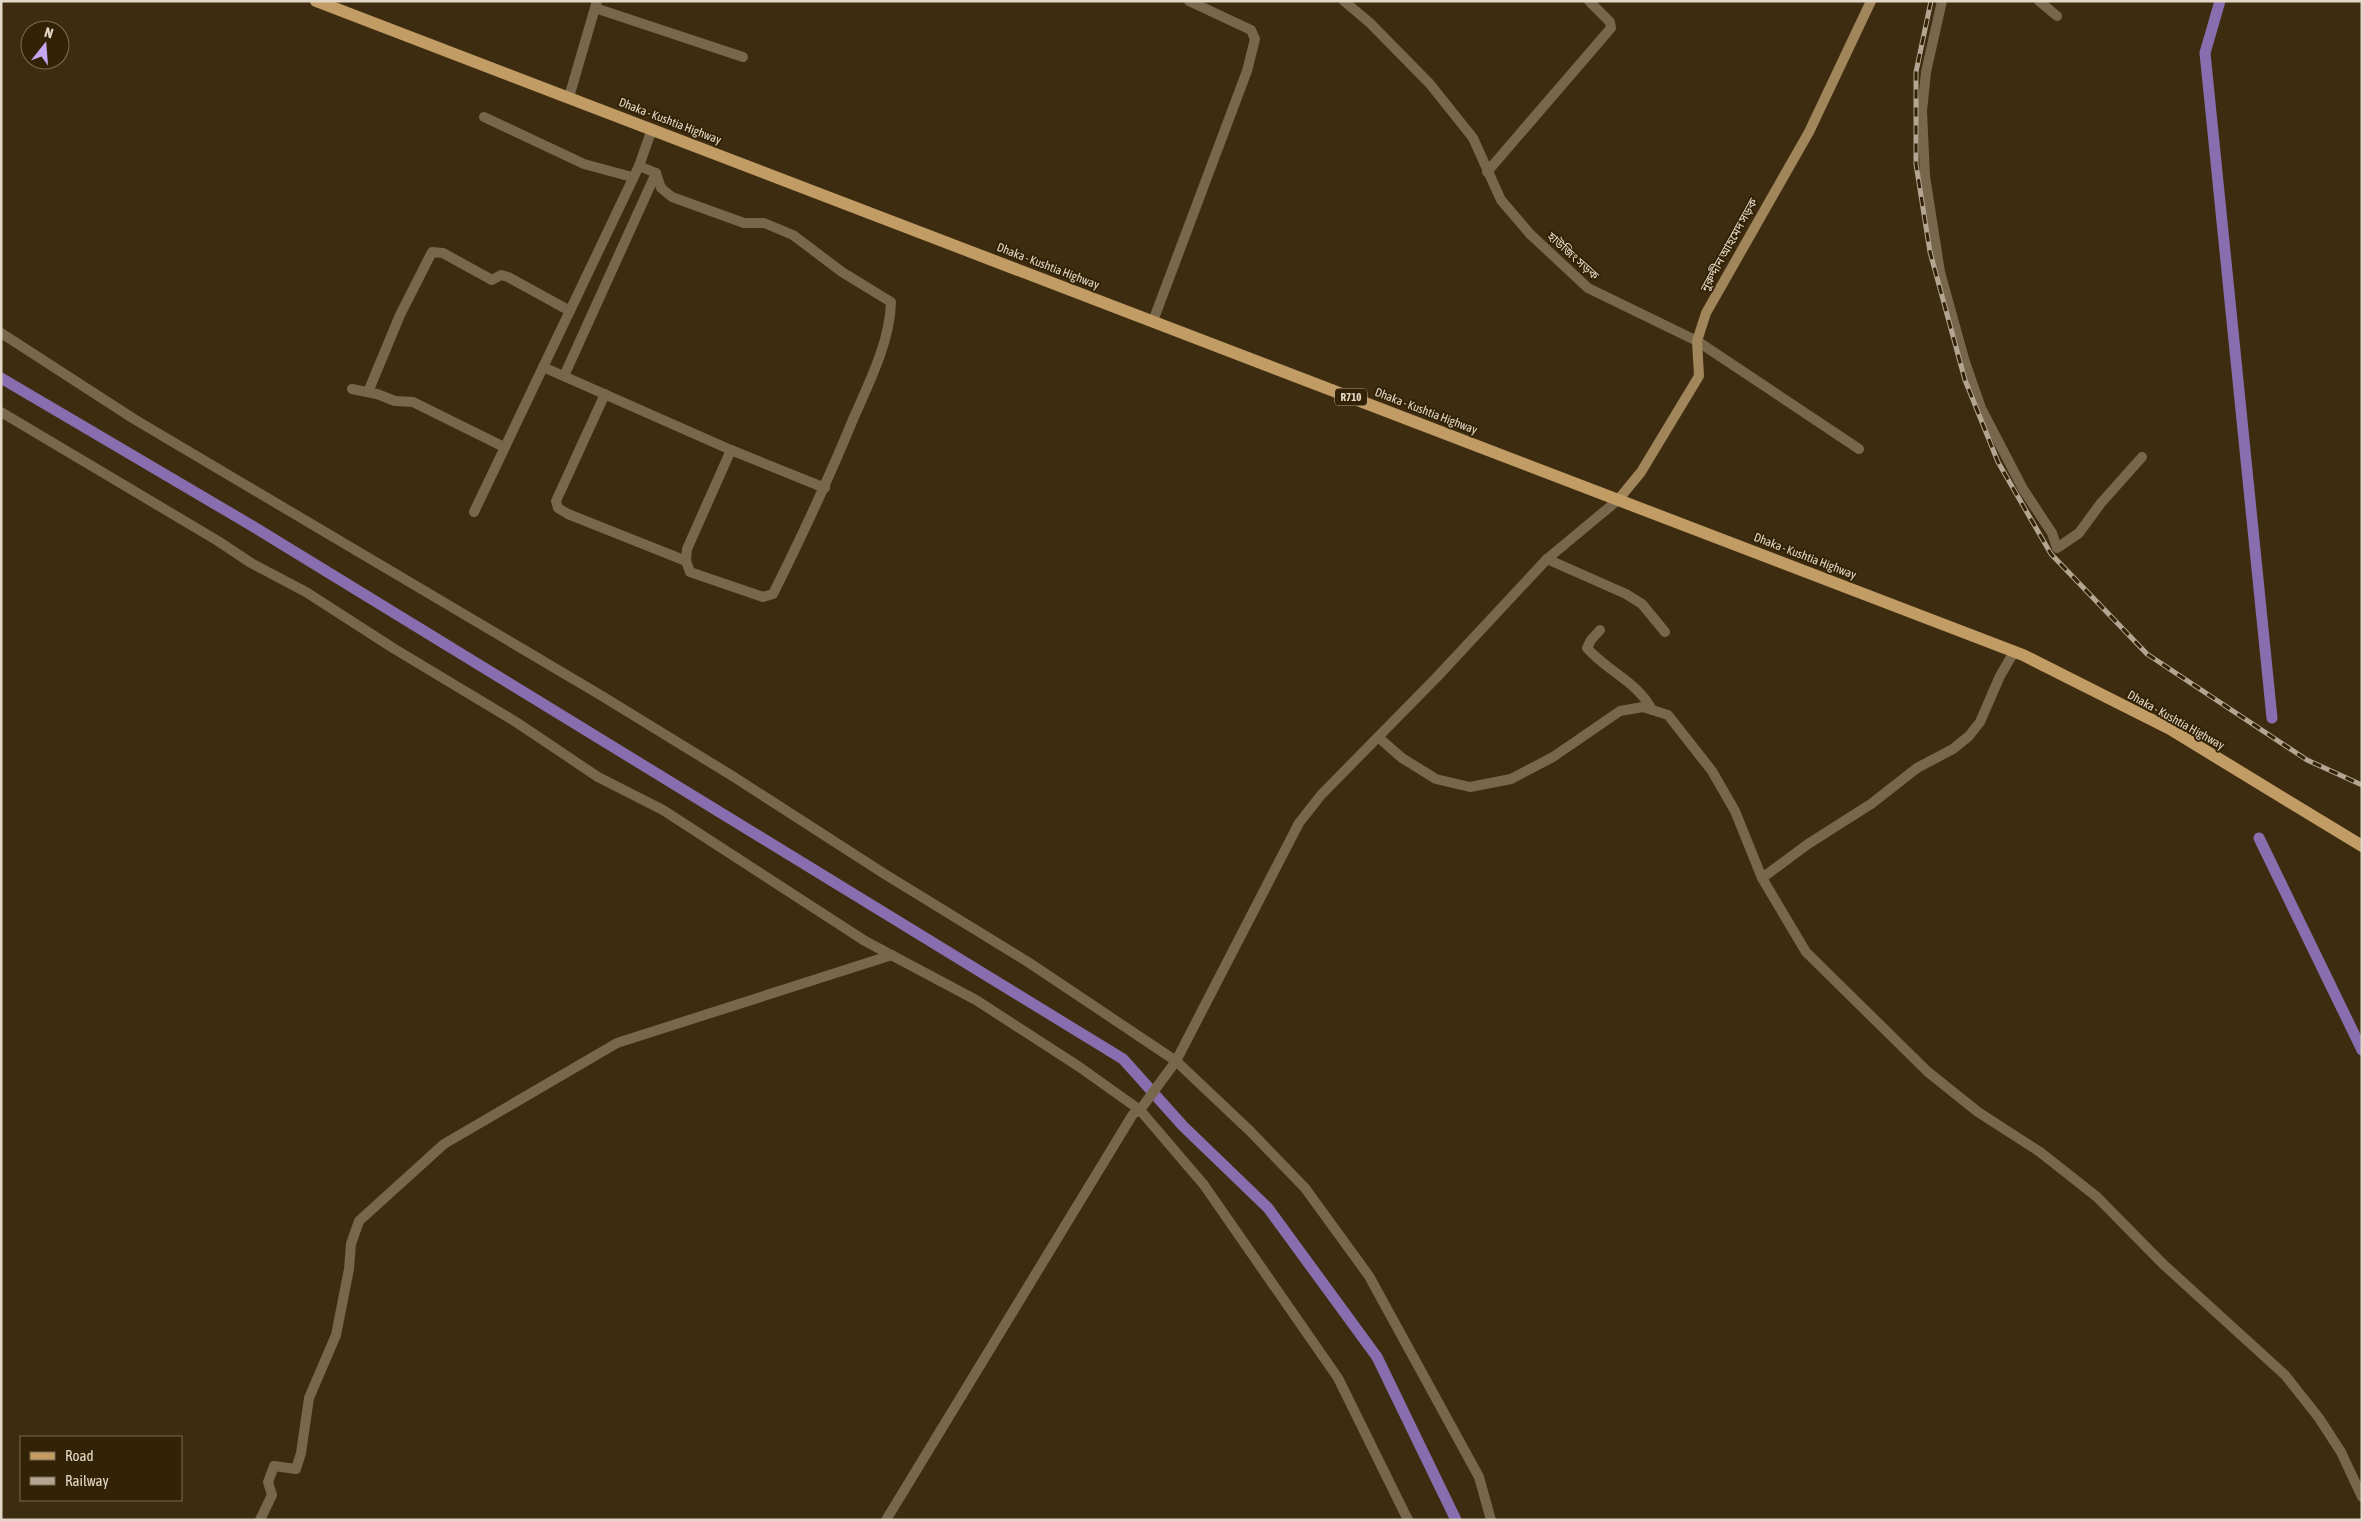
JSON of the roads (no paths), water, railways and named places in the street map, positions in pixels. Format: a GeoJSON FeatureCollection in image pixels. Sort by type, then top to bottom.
{"type":"FeatureCollection","features":[{"type":"Feature","properties":{"kind":"main road","name":"Dhaka - Kushtia Highway"},"geometry":{"type":"LineString","coordinates":[[316,1],[569,96],[2014,652],[2170,729],[2362,846]]}},
{"type":"Feature","properties":{"kind":"main road","name":"নুরুদ্দীন আহমেদ সড়ক"},"geometry":{"type":"LineString","coordinates":[[1618,500],[1641,472],[1698,376],[1696,341],[1706,312],[1809,132],[1871,1]]}},
{"type":"Feature","properties":{"kind":"street"},"geometry":{"type":"LineString","coordinates":[[1153,321],[1247,72],[1255,39],[1251,30],[1190,1]]}},
{"type":"Feature","properties":{"kind":"street","name":"হাউজিং সড়ক"},"geometry":{"type":"LineString","coordinates":[[1344,1],[1370,23],[1430,84],[1473,138],[1501,200],[1530,234],[1588,288],[1696,341],[1859,449]]}},
{"type":"Feature","properties":{"kind":"street"},"geometry":{"type":"LineString","coordinates":[[1487,172],[1611,28],[1610,22],[1589,1]]}},
{"type":"Feature","properties":{"kind":"street"},"geometry":{"type":"LineString","coordinates":[[1942,1],[1926,72],[1922,111],[1925,176],[1940,272],[1965,362],[1981,408],[2023,489],[2052,533],[2057,548],[2079,534],[2101,502],[2142,457]]}},
{"type":"Feature","properties":{"kind":"street"},"geometry":{"type":"LineString","coordinates":[[2039,1],[2057,16]]}},
{"type":"Feature","properties":{"kind":"street"},"geometry":{"type":"LineString","coordinates":[[569,96],[596,5],[743,57]]}},
{"type":"Feature","properties":{"kind":"street"},"geometry":{"type":"LineString","coordinates":[[484,117],[584,164],[632,178]]}},
{"type":"Feature","properties":{"kind":"street"},"geometry":{"type":"LineString","coordinates":[[474,512],[639,166],[652,129]]}},
{"type":"Feature","properties":{"kind":"street"},"geometry":{"type":"LineString","coordinates":[[639,166],[656,173],[661,188],[672,197],[744,223],[764,224],[793,235],[842,272],[891,302],[890,319],[868,385],[824,488],[773,594],[763,597],[690,572],[686,561],[687,549],[731,450]]}},
{"type":"Feature","properties":{"kind":"street"},"geometry":{"type":"LineString","coordinates":[[564,376],[656,173]]}},
{"type":"Feature","properties":{"kind":"street"},"geometry":{"type":"LineString","coordinates":[[368,392],[400,315],[432,252],[443,253],[492,280],[501,275],[508,277],[570,311]]}},
{"type":"Feature","properties":{"kind":"street"},"geometry":{"type":"LineString","coordinates":[[1,333],[134,419],[602,696],[734,777],[883,873],[1028,962],[1176,1060],[1250,1131],[1305,1188],[1369,1276],[1479,1477],[1492,1520]]}},
{"type":"Feature","properties":{"kind":"street"},"geometry":{"type":"LineString","coordinates":[[543,367],[731,450],[824,488]]}},
{"type":"Feature","properties":{"kind":"street"},"geometry":{"type":"LineString","coordinates":[[352,389],[395,401],[413,402],[504,447]]}},
{"type":"Feature","properties":{"kind":"street"},"geometry":{"type":"LineString","coordinates":[[605,394],[556,501],[558,508],[568,514],[686,561]]}},
{"type":"Feature","properties":{"kind":"street"},"geometry":{"type":"LineString","coordinates":[[1,412],[218,541],[251,563],[306,592],[392,648],[516,722],[598,777],[663,810],[865,941],[1006,1019],[1078,1066],[1140,1110],[1204,1185],[1338,1378],[1408,1520]]}},
{"type":"Feature","properties":{"kind":"street"},"geometry":{"type":"LineString","coordinates":[[886,1520],[1133,1114],[1140,1110],[1176,1060],[1299,823],[1321,795],[1546,559],[1618,500]]}},
{"type":"Feature","properties":{"kind":"street"},"geometry":{"type":"LineString","coordinates":[[1546,559],[1626,594],[1642,604],[1665,632]]}},
{"type":"Feature","properties":{"kind":"street"},"geometry":{"type":"LineString","coordinates":[[1600,630],[1587,648],[1597,659],[1624,677],[1647,701],[1652,710]]}},
{"type":"Feature","properties":{"kind":"street"},"geometry":{"type":"LineString","coordinates":[[1762,878],[1808,844],[1871,804],[1918,768],[1953,748],[1969,736],[1980,722],[2000,676],[2014,652]]}},
{"type":"Feature","properties":{"kind":"street"},"geometry":{"type":"LineString","coordinates":[[1378,737],[1402,758],[1436,779],[1470,787],[1511,779],[1553,758],[1620,711],[1643,707],[1668,715],[1712,771],[1735,811],[1762,878],[1806,952],[1928,1072],[1978,1112],[2040,1152],[2097,1197],[2163,1264],[2285,1375],[2319,1418],[2341,1452],[2362,1497]]}},
{"type":"Feature","properties":{"kind":"street"},"geometry":{"type":"LineString","coordinates":[[260,1520],[272,1495],[268,1482],[274,1466],[296,1469],[301,1453],[309,1398],[336,1335],[349,1269],[351,1244],[359,1221],[410,1174],[444,1144],[617,1043],[892,955]]}},
{"type":"Feature","properties":{"kind":"waterway"},"geometry":{"type":"LineString","coordinates":[[2220,1],[2205,53],[2272,718]]}},
{"type":"Feature","properties":{"kind":"waterway"},"geometry":{"type":"LineString","coordinates":[[1,378],[249,524],[1123,1059],[1183,1126],[1268,1208],[1377,1357],[1456,1520]]}},
{"type":"Feature","properties":{"kind":"waterway"},"geometry":{"type":"LineString","coordinates":[[2259,838],[2362,1050]]}},
{"type":"Feature","properties":{"kind":"railway"},"geometry":{"type":"LineString","coordinates":[[1931,1],[1916,72],[1916,164],[1930,252],[1965,380],[1998,462],[2051,554],[2147,654],[2307,760],[2362,785]]}}]}
